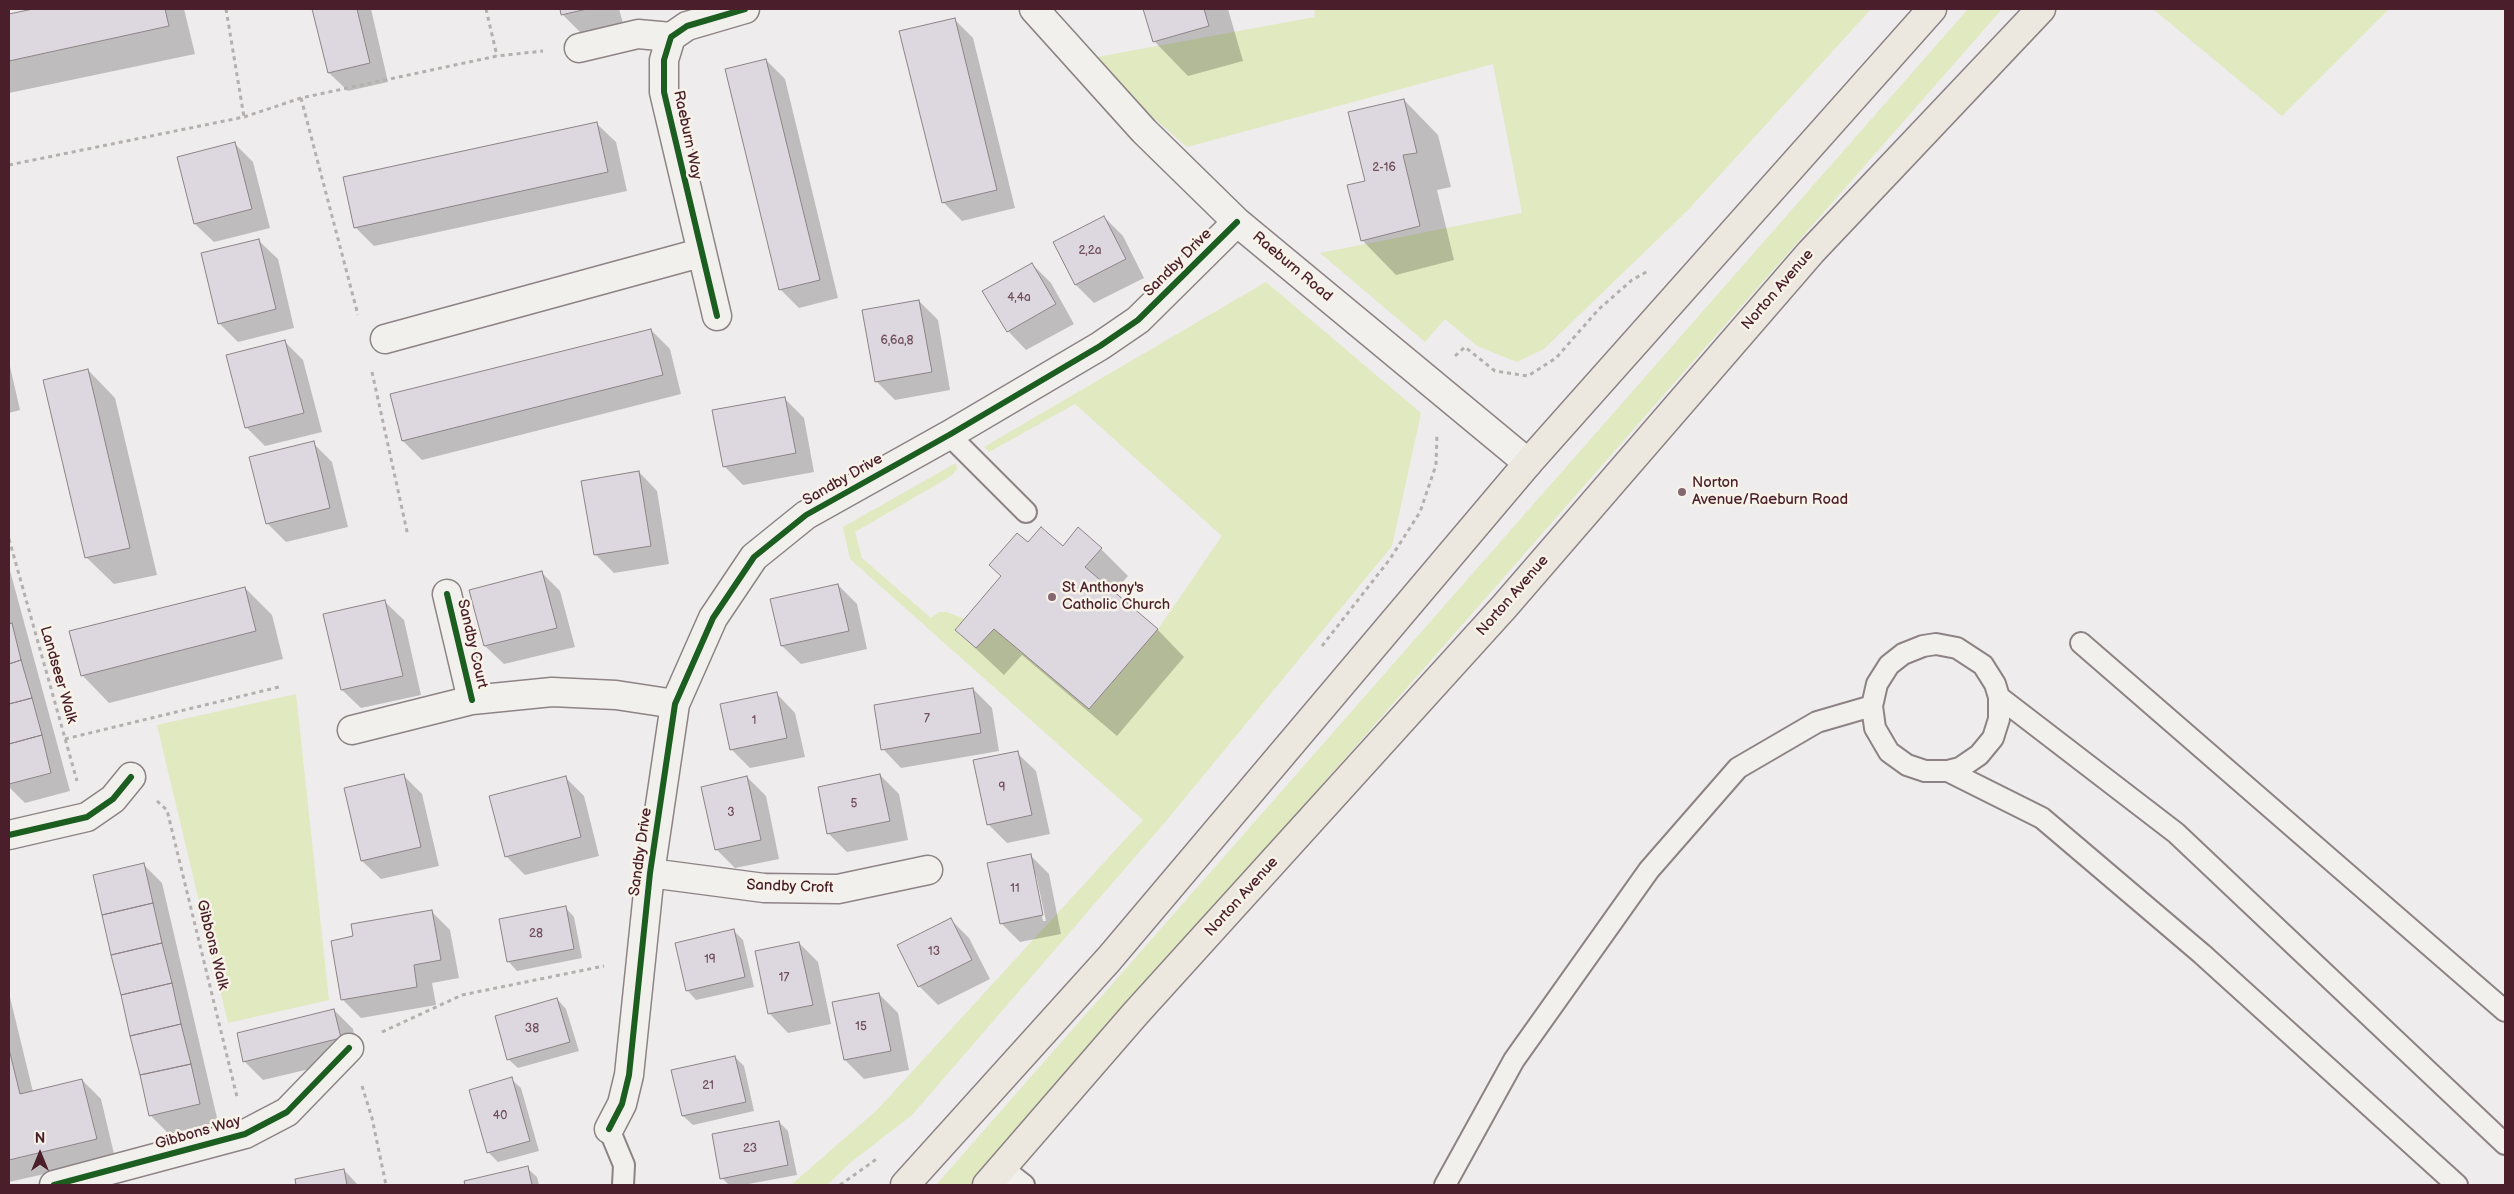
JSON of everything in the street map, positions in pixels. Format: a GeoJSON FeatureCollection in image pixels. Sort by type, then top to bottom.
{"type":"FeatureCollection","features":[{"type":"Feature","properties":{"kind":"highway"},"geometry":{"type":"LineString","coordinates":[[905,1185],[1109,959],[1528,463],[1932,9]]}},
{"type":"Feature","properties":{"kind":"highway","name":"Norton Avenue"},"geometry":{"type":"LineString","coordinates":[[995,1176],[1136,1013],[1504,607],[1811,252],[2041,9]]}},
{"type":"Feature","properties":{"kind":"street"},"geometry":{"type":"LineString","coordinates":[[579,48],[638,34],[671,37],[686,26],[746,9]]}},
{"type":"Feature","properties":{"kind":"street","name":"Raeburn Road"},"geometry":{"type":"LineString","coordinates":[[1034,9],[1144,131],[1237,222],[1528,463]]}},
{"type":"Feature","properties":{"kind":"street","name":"Raeburn Way"},"geometry":{"type":"LineString","coordinates":[[671,37],[664,60],[664,92],[700,253],[717,316]]}},
{"type":"Feature","properties":{"kind":"street","name":"Sandby Drive"},"geometry":{"type":"LineString","coordinates":[[609,1128],[622,1104],[629,1075],[650,873],[676,704],[713,618],[754,557],[806,515],[949,435],[1100,346],[1138,320],[1237,222]]}},
{"type":"Feature","properties":{"kind":"street"},"geometry":{"type":"LineString","coordinates":[[385,339],[700,253]]}},
{"type":"Feature","properties":{"kind":"street","name":"Sandby Court"},"geometry":{"type":"LineString","coordinates":[[447,594],[472,700]]}},
{"type":"Feature","properties":{"kind":"street","name":"Sandby Court"},"geometry":{"type":"LineString","coordinates":[[352,730],[472,700],[552,692],[616,695],[676,704]]}},
{"type":"Feature","properties":{"kind":"street"},"geometry":{"type":"LineString","coordinates":[[9,836],[87,817],[113,799],[131,777]]}},
{"type":"Feature","properties":{"kind":"street","name":"Sandby Croft"},"geometry":{"type":"LineString","coordinates":[[650,873],[764,888],[838,889],[928,870]]}},
{"type":"Feature","properties":{"kind":"street","name":"Gibbons Way"},"geometry":{"type":"LineString","coordinates":[[54,1185],[246,1134],[287,1112],[350,1048]]}},
{"type":"Feature","properties":{"kind":"lane"},"geometry":{"type":"LineString","coordinates":[[949,435],[1026,512]]}},
{"type":"Feature","properties":{"kind":"lane"},"geometry":{"type":"LineString","coordinates":[[2080,643],[2505,1011]]}},
{"type":"Feature","properties":{"kind":"lane"},"geometry":{"type":"LineString","coordinates":[[1936,644],[1958,648],[1983,665],[1995,684],[1999,697],[1999,719],[1993,738],[1979,756],[1960,768],[1948,771],[1925,771],[1907,765],[1889,752],[1875,728],[1872,706],[1877,684],[1889,665],[1903,654],[1924,646],[1936,644]]}},
{"type":"Feature","properties":{"kind":"lane"},"geometry":{"type":"LineString","coordinates":[[1999,697],[2176,833],[2505,1144]]}},
{"type":"Feature","properties":{"kind":"lane"},"geometry":{"type":"LineString","coordinates":[[1445,1185],[1514,1060],[1649,870],[1738,768],[1817,722],[1872,706]]}},
{"type":"Feature","properties":{"kind":"lane"},"geometry":{"type":"LineString","coordinates":[[1948,771],[2042,818],[2209,961],[2457,1185]]}},
{"type":"Feature","properties":{"kind":"lane"},"geometry":{"type":"LineString","coordinates":[[609,1128],[624,1165],[623,1185]]}},
{"type":"Feature","properties":{"kind":"lane"},"geometry":{"type":"LineString","coordinates":[[995,1176],[1024,1185]]}},
{"type":"Feature","properties":{"kind":"path"},"geometry":{"type":"LineString","coordinates":[[226,9],[244,117]]}},
{"type":"Feature","properties":{"kind":"path"},"geometry":{"type":"LineString","coordinates":[[486,9],[497,56]]}},
{"type":"Feature","properties":{"kind":"path"},"geometry":{"type":"LineString","coordinates":[[9,165],[244,117],[301,98],[497,56],[579,48]]}},
{"type":"Feature","properties":{"kind":"path"},"geometry":{"type":"LineString","coordinates":[[1454,357],[1465,347],[1495,371],[1528,376],[1556,358],[1599,309],[1632,280],[1655,267]]}},
{"type":"Feature","properties":{"kind":"path"},"geometry":{"type":"LineString","coordinates":[[1318,652],[1390,559],[1420,512],[1436,465],[1438,434],[1434,426]]}},
{"type":"Feature","properties":{"kind":"path"},"geometry":{"type":"LineString","coordinates":[[65,739],[279,687]]}},
{"type":"Feature","properties":{"kind":"path"},"geometry":{"type":"LineString","coordinates":[[386,1185],[372,1118],[350,1048],[462,994],[642,959]]}},
{"type":"Feature","properties":{"kind":"path"},"geometry":{"type":"LineString","coordinates":[[840,1185],[882,1156]]}},
{"type":"Feature","properties":{"kind":"green space"},"geometry":{"type":"Polygon","coordinates":[[[1314,9],[1871,9],[1688,210],[1544,349],[1517,362],[1477,346],[1445,319],[1425,342],[1320,253],[1522,213],[1493,64],[1187,147],[1086,59],[1315,17],[1314,9]]]}},
{"type":"Feature","properties":{"kind":"green space"},"geometry":{"type":"Polygon","coordinates":[[[1968,9],[2002,9],[971,1185],[936,1185],[1968,9]]]}},
{"type":"Feature","properties":{"kind":"green space"},"geometry":{"type":"Polygon","coordinates":[[[2153,9],[2389,9],[2282,116],[2153,9]]]}},
{"type":"Feature","properties":{"kind":"green space"},"geometry":{"type":"Polygon","coordinates":[[[1266,282],[1421,413],[1392,546],[1166,821],[912,1115],[850,1163],[827,1185],[791,1185],[877,1110],[1143,820],[850,559],[843,527],[956,463],[957,469],[951,476],[855,532],[862,558],[931,618],[939,612],[947,612],[965,619],[955,630],[976,648],[994,629],[1089,709],[1158,629],[1222,536],[1075,404],[989,452],[984,447],[1266,282]]]}},
{"type":"Feature","properties":{"kind":"green space"},"geometry":{"type":"Polygon","coordinates":[[[296,694],[329,1000],[228,1023],[157,725],[296,694]]]}},
{"type":"Feature","properties":{"kind":"building"},"geometry":{"type":"Polygon","coordinates":[[[33,9],[165,9],[169,26],[9,61],[9,14],[33,9]]]}},
{"type":"Feature","properties":{"kind":"building"},"geometry":{"type":"Polygon","coordinates":[[[312,9],[357,9],[370,63],[328,73],[312,9]]]}},
{"type":"Feature","properties":{"kind":"building"},"geometry":{"type":"Polygon","coordinates":[[[560,9],[587,9],[561,15],[560,9]]]}},
{"type":"Feature","properties":{"kind":"building"},"geometry":{"type":"Polygon","coordinates":[[[1143,9],[1204,9],[1209,26],[1153,42],[1143,9]]]}},
{"type":"Feature","properties":{"kind":"building"},"geometry":{"type":"Polygon","coordinates":[[[955,18],[997,190],[942,203],[899,31],[955,18]]]}},
{"type":"Feature","properties":{"kind":"building"},"geometry":{"type":"Polygon","coordinates":[[[766,59],[820,280],[779,290],[725,69],[766,59]]]}},
{"type":"Feature","properties":{"kind":"building"},"geometry":{"type":"Polygon","coordinates":[[[1404,99],[1417,153],[1403,155],[1420,226],[1361,241],[1347,185],[1365,181],[1348,112],[1404,99]]]}},
{"type":"Feature","properties":{"kind":"building"},"geometry":{"type":"Polygon","coordinates":[[[597,122],[608,172],[354,228],[343,177],[597,122]]]}},
{"type":"Feature","properties":{"kind":"building"},"geometry":{"type":"Polygon","coordinates":[[[235,142],[252,209],[194,224],[177,157],[235,142]]]}},
{"type":"Feature","properties":{"kind":"building"},"geometry":{"type":"Polygon","coordinates":[[[1104,216],[1126,259],[1075,285],[1053,242],[1104,216]]]}},
{"type":"Feature","properties":{"kind":"building"},"geometry":{"type":"Polygon","coordinates":[[[259,239],[276,309],[218,324],[201,253],[259,239]]]}},
{"type":"Feature","properties":{"kind":"building"},"geometry":{"type":"Polygon","coordinates":[[[1032,263],[1056,304],[1007,332],[982,291],[1032,263]]]}},
{"type":"Feature","properties":{"kind":"building"},"geometry":{"type":"Polygon","coordinates":[[[919,300],[932,372],[875,382],[862,310],[919,300]]]}},
{"type":"Feature","properties":{"kind":"building"},"geometry":{"type":"Polygon","coordinates":[[[651,329],[663,375],[402,441],[390,394],[651,329]]]}},
{"type":"Feature","properties":{"kind":"building"},"geometry":{"type":"Polygon","coordinates":[[[285,340],[304,413],[245,428],[226,355],[285,340]]]}},
{"type":"Feature","properties":{"kind":"building"},"geometry":{"type":"Polygon","coordinates":[[[88,369],[130,548],[85,558],[43,380],[88,369]]]}},
{"type":"Feature","properties":{"kind":"building"},"geometry":{"type":"Polygon","coordinates":[[[785,397],[796,453],[723,467],[712,410],[785,397]]]}},
{"type":"Feature","properties":{"kind":"building"},"geometry":{"type":"Polygon","coordinates":[[[314,441],[330,508],[266,524],[249,457],[314,441]]]}},
{"type":"Feature","properties":{"kind":"building"},"geometry":{"type":"Polygon","coordinates":[[[639,471],[651,546],[594,555],[581,481],[639,471]]]}},
{"type":"Feature","properties":{"kind":"building","name":"St Anthony's Catholic Church"},"geometry":{"type":"Polygon","coordinates":[[[1041,527],[1063,546],[1078,527],[1102,548],[1085,567],[1158,629],[1089,709],[994,629],[976,648],[955,630],[1001,576],[989,565],[1017,533],[1028,542],[1041,527]]]}},
{"type":"Feature","properties":{"kind":"building"},"geometry":{"type":"Polygon","coordinates":[[[542,571],[557,628],[484,646],[469,590],[542,571]]]}},
{"type":"Feature","properties":{"kind":"building"},"geometry":{"type":"Polygon","coordinates":[[[838,584],[849,631],[781,646],[770,599],[838,584]]]}},
{"type":"Feature","properties":{"kind":"building"},"geometry":{"type":"Polygon","coordinates":[[[245,587],[256,631],[81,676],[69,631],[245,587]]]}},
{"type":"Feature","properties":{"kind":"building"},"geometry":{"type":"Polygon","coordinates":[[[385,600],[403,676],[341,690],[323,614],[385,600]]]}},
{"type":"Feature","properties":{"kind":"building"},"geometry":{"type":"Polygon","coordinates":[[[12,623],[21,660],[9,664],[9,624],[12,623]]]}},
{"type":"Feature","properties":{"kind":"building"},"geometry":{"type":"Polygon","coordinates":[[[21,660],[32,698],[9,704],[9,664],[21,660]]]}},
{"type":"Feature","properties":{"kind":"building"},"geometry":{"type":"Polygon","coordinates":[[[973,688],[981,733],[881,750],[874,705],[973,688]]]}},
{"type":"Feature","properties":{"kind":"building"},"geometry":{"type":"Polygon","coordinates":[[[777,692],[787,738],[730,750],[720,704],[777,692]]]}},
{"type":"Feature","properties":{"kind":"building"},"geometry":{"type":"Polygon","coordinates":[[[32,698],[42,735],[9,744],[9,704],[32,698]]]}},
{"type":"Feature","properties":{"kind":"building"},"geometry":{"type":"Polygon","coordinates":[[[42,735],[51,773],[9,784],[9,744],[42,735]]]}},
{"type":"Feature","properties":{"kind":"building"},"geometry":{"type":"Polygon","coordinates":[[[1018,751],[1032,815],[987,825],[973,760],[1018,751]]]}},
{"type":"Feature","properties":{"kind":"building"},"geometry":{"type":"Polygon","coordinates":[[[404,774],[421,847],[361,861],[344,788],[404,774]]]}},
{"type":"Feature","properties":{"kind":"building"},"geometry":{"type":"Polygon","coordinates":[[[880,774],[890,821],[827,834],[818,787],[880,774]]]}},
{"type":"Feature","properties":{"kind":"building"},"geometry":{"type":"Polygon","coordinates":[[[566,776],[581,837],[505,857],[489,796],[566,776]]]}},
{"type":"Feature","properties":{"kind":"building"},"geometry":{"type":"Polygon","coordinates":[[[747,776],[761,840],[715,850],[701,787],[747,776]]]}},
{"type":"Feature","properties":{"kind":"building"},"geometry":{"type":"Polygon","coordinates":[[[1031,854],[1043,915],[1000,924],[987,863],[1031,854]]]}},
{"type":"Feature","properties":{"kind":"building"},"geometry":{"type":"Polygon","coordinates":[[[144,863],[153,903],[102,915],[93,875],[144,863]]]}},
{"type":"Feature","properties":{"kind":"building"},"geometry":{"type":"Polygon","coordinates":[[[153,903],[162,943],[111,955],[102,915],[153,903]]]}},
{"type":"Feature","properties":{"kind":"building"},"geometry":{"type":"Polygon","coordinates":[[[566,906],[574,949],[507,962],[499,919],[566,906]]]}},
{"type":"Feature","properties":{"kind":"building"},"geometry":{"type":"Polygon","coordinates":[[[432,910],[441,960],[414,965],[417,987],[341,1000],[331,941],[353,936],[351,924],[432,910]]]}},
{"type":"Feature","properties":{"kind":"building"},"geometry":{"type":"Polygon","coordinates":[[[951,918],[972,960],[918,987],[897,945],[951,918]]]}},
{"type":"Feature","properties":{"kind":"building"},"geometry":{"type":"Polygon","coordinates":[[[734,929],[745,977],[686,991],[675,943],[734,929]]]}},
{"type":"Feature","properties":{"kind":"building"},"geometry":{"type":"Polygon","coordinates":[[[799,942],[813,1005],[768,1014],[755,951],[799,942]]]}},
{"type":"Feature","properties":{"kind":"building"},"geometry":{"type":"Polygon","coordinates":[[[162,943],[172,983],[121,995],[111,955],[162,943]]]}},
{"type":"Feature","properties":{"kind":"building"},"geometry":{"type":"Polygon","coordinates":[[[172,983],[181,1024],[130,1036],[121,995],[172,983]]]}},
{"type":"Feature","properties":{"kind":"building"},"geometry":{"type":"Polygon","coordinates":[[[879,993],[891,1051],[844,1060],[832,1002],[879,993]]]}},
{"type":"Feature","properties":{"kind":"building"},"geometry":{"type":"Polygon","coordinates":[[[557,998],[570,1042],[507,1060],[495,1016],[557,998]]]}},
{"type":"Feature","properties":{"kind":"building"},"geometry":{"type":"Polygon","coordinates":[[[334,1009],[341,1038],[243,1062],[237,1033],[334,1009]]]}},
{"type":"Feature","properties":{"kind":"building"},"geometry":{"type":"Polygon","coordinates":[[[181,1024],[191,1064],[140,1075],[130,1036],[181,1024]]]}},
{"type":"Feature","properties":{"kind":"building"},"geometry":{"type":"Polygon","coordinates":[[[9,1049],[20,1094],[82,1079],[97,1139],[9,1160],[9,1049]]]}},
{"type":"Feature","properties":{"kind":"building"},"geometry":{"type":"Polygon","coordinates":[[[735,1056],[746,1102],[682,1116],[671,1070],[735,1056]]]}},
{"type":"Feature","properties":{"kind":"building"},"geometry":{"type":"Polygon","coordinates":[[[191,1064],[200,1104],[149,1116],[140,1075],[191,1064]]]}},
{"type":"Feature","properties":{"kind":"building"},"geometry":{"type":"Polygon","coordinates":[[[512,1077],[530,1141],[487,1153],[469,1090],[512,1077]]]}},
{"type":"Feature","properties":{"kind":"building"},"geometry":{"type":"Polygon","coordinates":[[[779,1121],[788,1165],[720,1179],[712,1134],[779,1121]]]}},
{"type":"Feature","properties":{"kind":"building"},"geometry":{"type":"Polygon","coordinates":[[[528,1166],[532,1185],[465,1185],[464,1181],[528,1166]]]}},
{"type":"Feature","properties":{"kind":"building"},"geometry":{"type":"Polygon","coordinates":[[[344,1169],[347,1185],[296,1185],[295,1179],[344,1169]]]}},
{"type":"Feature","properties":{"kind":"cycle path"},"geometry":{"type":"LineString","coordinates":[[717,316],[664,92],[664,60],[671,37],[687,26],[745,9]]}},
{"type":"Feature","properties":{"kind":"cycle path"},"geometry":{"type":"LineString","coordinates":[[609,1129],[622,1104],[629,1075],[650,873],[675,704],[713,618],[754,557],[806,515],[949,435],[1100,346],[1138,320],[1237,222]]}},
{"type":"Feature","properties":{"kind":"cycle path"},"geometry":{"type":"LineString","coordinates":[[447,594],[472,700]]}},
{"type":"Feature","properties":{"kind":"cycle path"},"geometry":{"type":"LineString","coordinates":[[9,835],[87,817],[113,799],[131,777]]}},
{"type":"Feature","properties":{"kind":"cycle path"},"geometry":{"type":"LineString","coordinates":[[54,1185],[245,1134],[287,1112],[349,1048]]}},
{"type":"Feature","properties":{"kind":"place","name":"Norton Avenue/Raeburn Road"},"geometry":{"type":"Point","coordinates":[1682,492]}},
{"type":"Feature","properties":{"kind":"place","name":"St Anthony's Catholic Church"},"geometry":{"type":"Point","coordinates":[1052,597]}}]}
